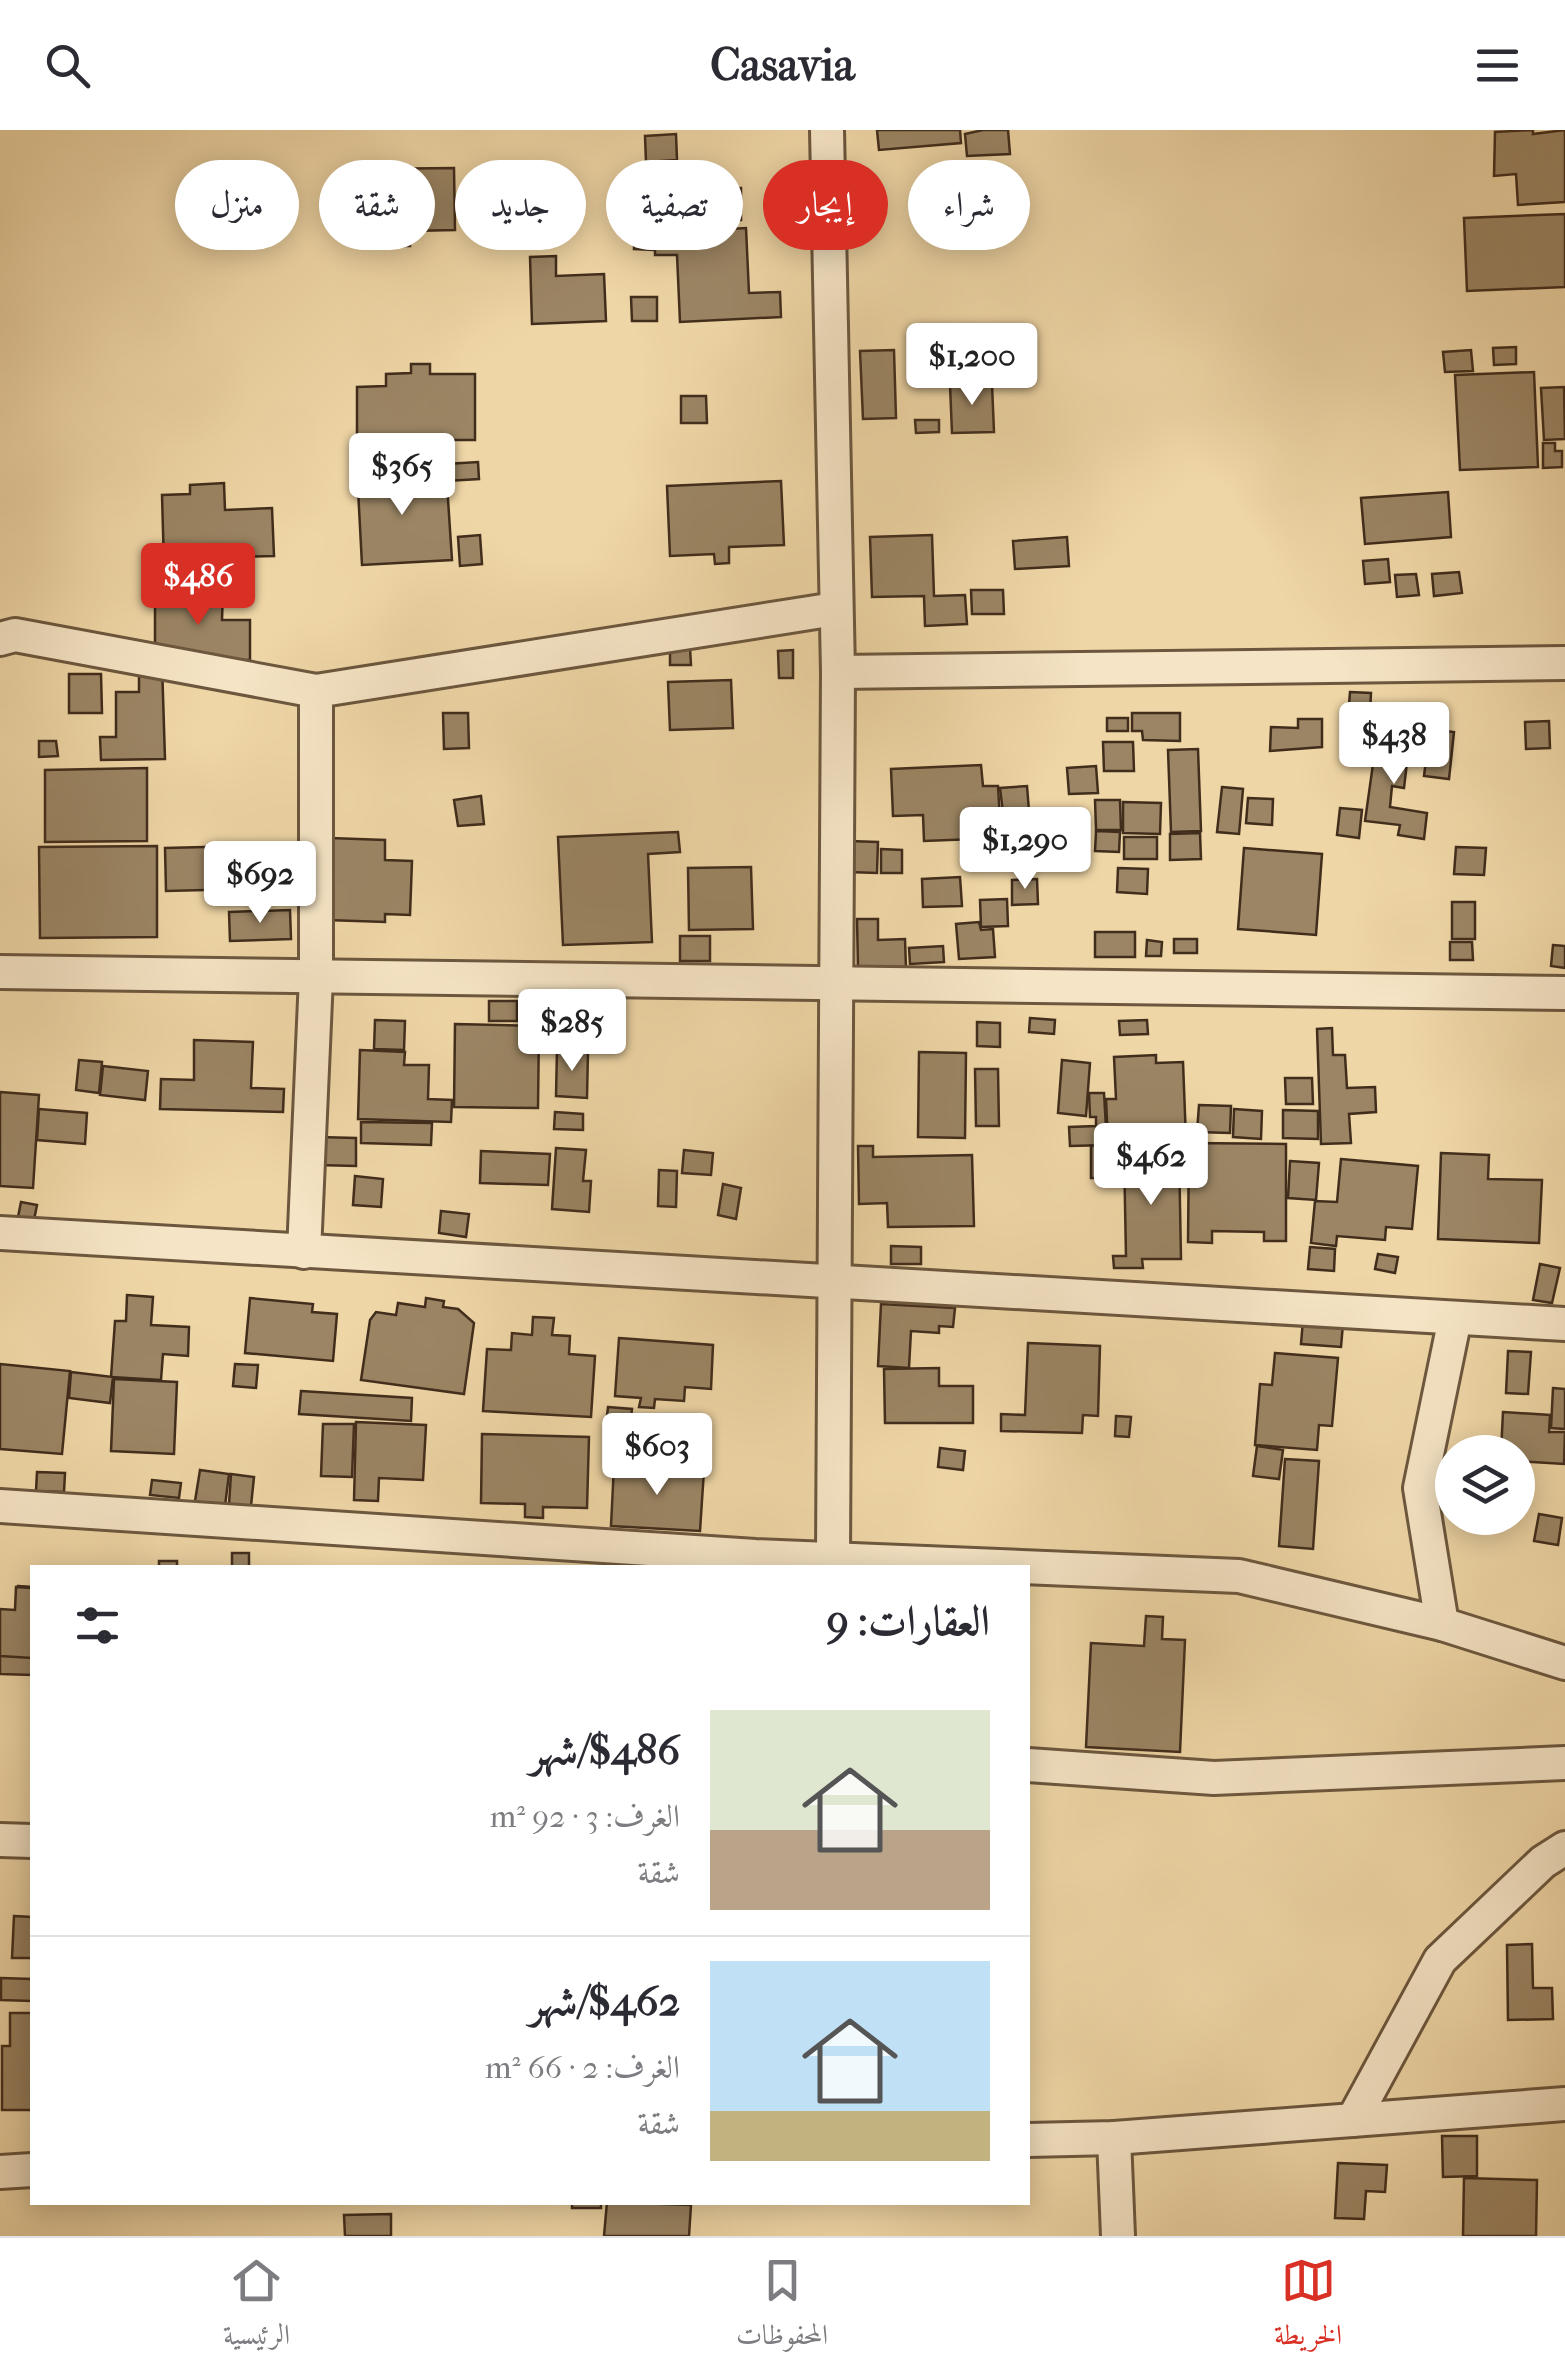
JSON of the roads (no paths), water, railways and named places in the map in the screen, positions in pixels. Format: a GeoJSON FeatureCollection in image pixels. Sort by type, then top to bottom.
{"type":"FeatureCollection","features":[{"type":"Feature","properties":{"kind":"street"},"geometry":{"type":"LineString","coordinates":[[827,130],[838,672],[833,1558]]}},
{"type":"Feature","properties":{"kind":"street"},"geometry":{"type":"LineString","coordinates":[[0,640],[16,635],[316,692],[835,609]]}},
{"type":"Feature","properties":{"kind":"street"},"geometry":{"type":"LineString","coordinates":[[838,672],[1565,663]]}},
{"type":"Feature","properties":{"kind":"street"},"geometry":{"type":"LineString","coordinates":[[304,1252],[316,977],[316,692]]}},
{"type":"Feature","properties":{"kind":"street"},"geometry":{"type":"LineString","coordinates":[[0,972],[1565,993]]}},
{"type":"Feature","properties":{"kind":"street"},"geometry":{"type":"LineString","coordinates":[[0,1233],[1565,1324]]}},
{"type":"Feature","properties":{"kind":"street"},"geometry":{"type":"LineString","coordinates":[[1442,1624],[1420,1488],[1455,1318]]}},
{"type":"Feature","properties":{"kind":"street"},"geometry":{"type":"LineString","coordinates":[[0,1506],[755,1562],[833,1558],[991,1565]]}},
{"type":"Feature","properties":{"kind":"street"},"geometry":{"type":"LineString","coordinates":[[1030,1567],[1239,1576],[1442,1624],[1565,1663]]}},
{"type":"Feature","properties":{"kind":"street"},"geometry":{"type":"LineString","coordinates":[[1030,1766],[1214,1778],[1565,1763]]}},
{"type":"Feature","properties":{"kind":"street"},"geometry":{"type":"LineString","coordinates":[[0,1840],[30,1840]]}},
{"type":"Feature","properties":{"kind":"street"},"geometry":{"type":"LineString","coordinates":[[1354,2120],[1440,1960],[1543,1862],[1565,1848]]}},
{"type":"Feature","properties":{"kind":"street"},"geometry":{"type":"LineString","coordinates":[[1030,2140],[1114,2138],[1565,2104]]}},
{"type":"Feature","properties":{"kind":"street"},"geometry":{"type":"LineString","coordinates":[[1114,2138],[1118,2236]]}},
{"type":"Feature","properties":{"kind":"street"},"geometry":{"type":"LineString","coordinates":[[0,2172],[30,2170]]}}]}
